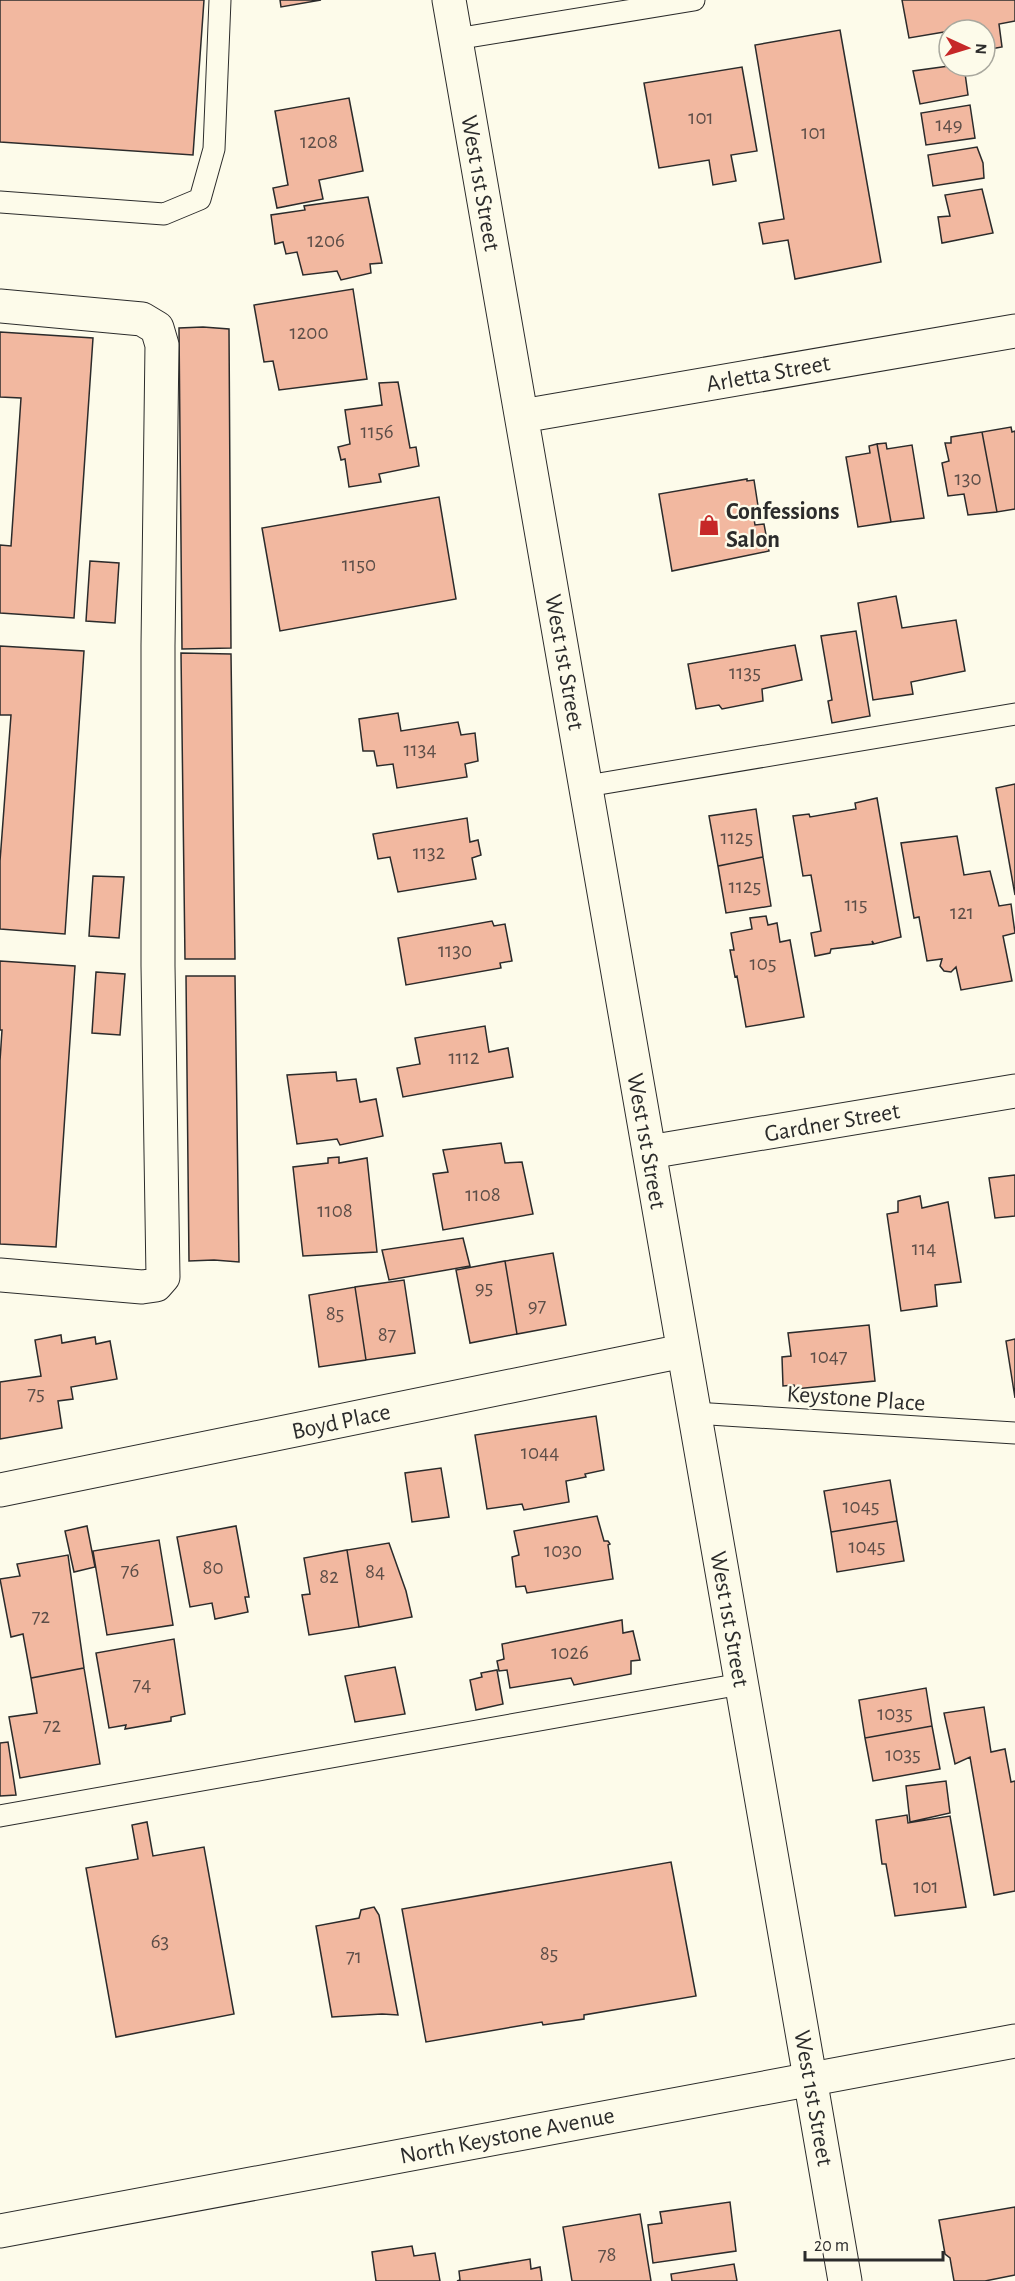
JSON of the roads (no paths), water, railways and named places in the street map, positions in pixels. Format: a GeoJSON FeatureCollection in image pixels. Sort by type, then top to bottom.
{"type":"FeatureCollection","features":[{"type":"Feature","properties":{"kind":"street","name":"West 1st Street"},"geometry":{"type":"LineString","coordinates":[[449,0],[845,2281]]}},
{"type":"Feature","properties":{"kind":"street"},"geometry":{"type":"LineString","coordinates":[[0,306],[142,319],[157,328],[162,345],[158,634],[158,966],[163,1277],[156,1285],[142,1287],[0,1275]]}},
{"type":"Feature","properties":{"kind":"street","name":"Arletta Street"},"geometry":{"type":"LineString","coordinates":[[522,416],[1015,331]]}},
{"type":"Feature","properties":{"kind":"street","name":"Gardner Street"},"geometry":{"type":"LineString","coordinates":[[649,1152],[1015,1090]]}},
{"type":"Feature","properties":{"kind":"street","name":"Boyd Place"},"geometry":{"type":"LineString","coordinates":[[0,1490],[683,1351]]}},
{"type":"Feature","properties":{"kind":"street","name":"North Keystone Avenue"},"geometry":{"type":"LineString","coordinates":[[0,2231],[1015,2041]]}},
{"type":"Feature","properties":{"kind":"lane"},"geometry":{"type":"LineString","coordinates":[[0,202],[164,214],[200,199],[214,149],[220,0]]}},
{"type":"Feature","properties":{"kind":"lane"},"geometry":{"type":"LineString","coordinates":[[456,39],[694,0]]}},
{"type":"Feature","properties":{"kind":"lane"},"geometry":{"type":"LineString","coordinates":[[587,786],[1015,714]]}},
{"type":"Feature","properties":{"kind":"lane","name":"Keystone Place"},"geometry":{"type":"LineString","coordinates":[[694,1413],[1015,1433]]}},
{"type":"Feature","properties":{"kind":"lane"},"geometry":{"type":"LineString","coordinates":[[0,1816],[741,1684]]}},
{"type":"Feature","properties":{"kind":"place","name":"Confessions Salon"},"geometry":{"type":"Point","coordinates":[709,525]}}]}
